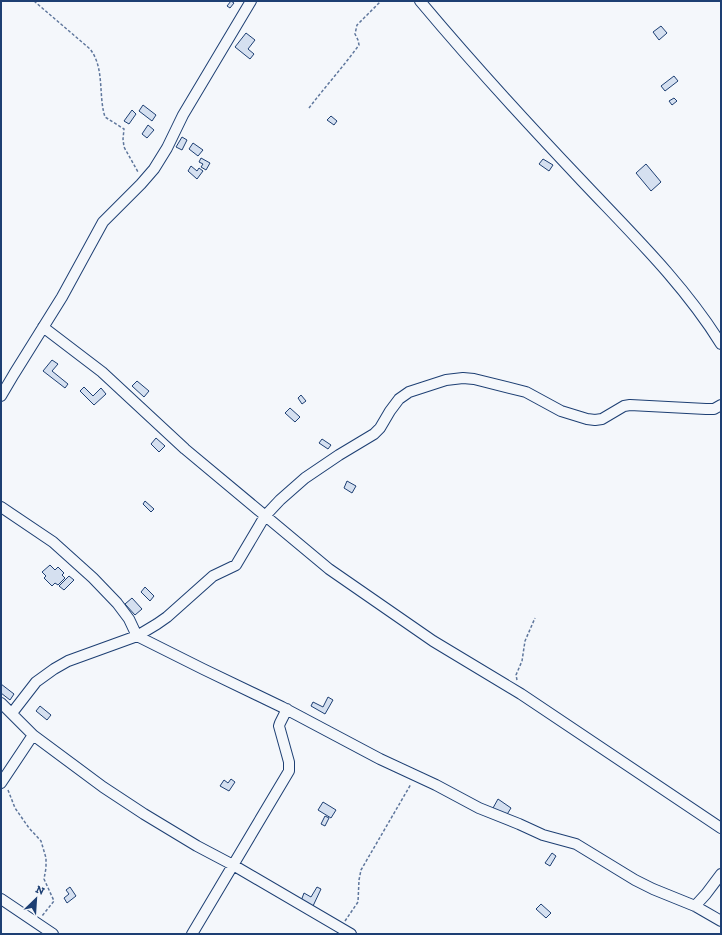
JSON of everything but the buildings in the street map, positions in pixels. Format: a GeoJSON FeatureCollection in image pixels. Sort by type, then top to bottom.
{"type":"FeatureCollection","features":[{"type":"Feature","properties":{"kind":"street"},"geometry":{"type":"LineString","coordinates":[[1,396],[62,297],[103,222],[154,169],[167,148],[183,115],[251,1]]}},
{"type":"Feature","properties":{"kind":"street"},"geometry":{"type":"LineString","coordinates":[[420,1],[499,94],[657,260],[692,301],[721,344]]}},
{"type":"Feature","properties":{"kind":"street"},"geometry":{"type":"LineString","coordinates":[[43,327],[102,372],[185,449],[329,569],[433,641],[520,694],[721,828]]}},
{"type":"Feature","properties":{"kind":"street"},"geometry":{"type":"LineString","coordinates":[[12,713],[36,682],[54,669],[68,661],[137,636],[157,624],[213,576],[236,565],[265,516],[280,500],[305,478],[374,434],[380,428],[399,399],[409,392],[446,380],[463,378],[474,379],[526,392],[561,411],[587,420],[602,419],[624,406],[714,409],[721,405]]}},
{"type":"Feature","properties":{"kind":"street"},"geometry":{"type":"LineString","coordinates":[[1,506],[53,542],[93,578],[117,603],[129,619],[137,636],[287,709],[380,759],[479,808],[548,837],[576,844],[647,886],[695,906],[721,921]]}},
{"type":"Feature","properties":{"kind":"street"},"geometry":{"type":"LineString","coordinates":[[1,702],[33,735],[102,787],[126,803],[197,846],[233,865],[351,934]]}},
{"type":"Feature","properties":{"kind":"street"},"geometry":{"type":"LineString","coordinates":[[192,934],[289,771],[289,762],[279,726],[287,709]]}},
{"type":"Feature","properties":{"kind":"street"},"geometry":{"type":"LineString","coordinates":[[2,781],[33,735]]}},
{"type":"Feature","properties":{"kind":"street"},"geometry":{"type":"LineString","coordinates":[[695,906],[721,874]]}},
{"type":"Feature","properties":{"kind":"street"},"geometry":{"type":"LineString","coordinates":[[1,899],[53,934]]}},
{"type":"Feature","properties":{"kind":"path"},"geometry":{"type":"LineString","coordinates":[[34,1],[94,54],[99,73],[105,117],[124,129],[124,147],[132,163],[144,181]]}},
{"type":"Feature","properties":{"kind":"path"},"geometry":{"type":"LineString","coordinates":[[309,108],[359,45],[355,34],[357,25],[381,1]]}},
{"type":"Feature","properties":{"kind":"path"},"geometry":{"type":"LineString","coordinates":[[520,694],[516,676],[522,661],[525,641],[535,618]]}},
{"type":"Feature","properties":{"kind":"path"},"geometry":{"type":"LineString","coordinates":[[340,928],[358,902],[361,870],[416,776]]}},
{"type":"Feature","properties":{"kind":"path"},"geometry":{"type":"LineString","coordinates":[[2,781],[15,808],[29,828],[38,837],[46,858],[44,879],[54,901],[36,922]]}}]}
